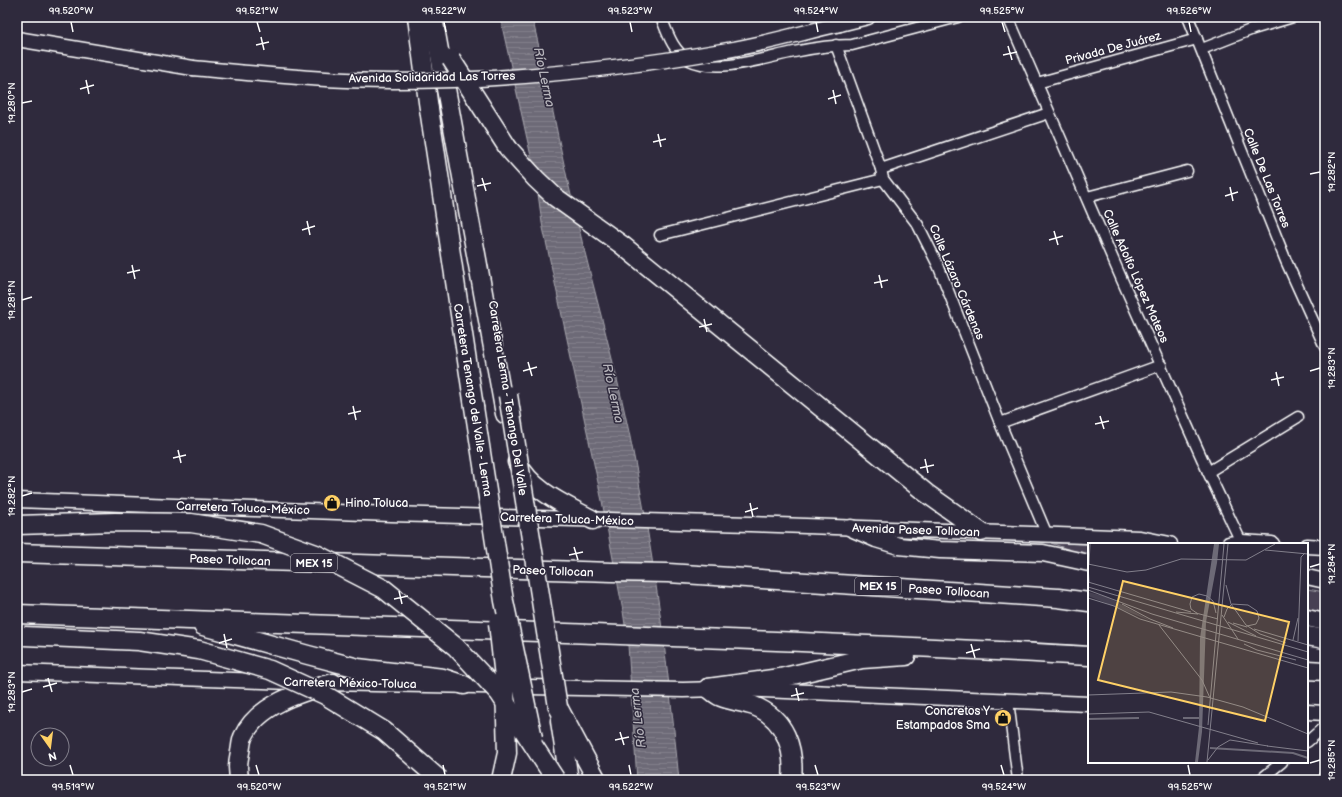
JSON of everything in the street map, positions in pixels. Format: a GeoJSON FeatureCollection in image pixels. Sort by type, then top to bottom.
{"type":"FeatureCollection","features":[{"type":"Feature","properties":{"kind":"highway","name":"Carretera Tenango del Valle - Lerma"},"geometry":{"type":"LineString","coordinates":[[417,17],[428,102],[504,601],[541,780]]}},
{"type":"Feature","properties":{"kind":"highway"},"geometry":{"type":"LineString","coordinates":[[434,17],[512,449],[517,463],[524,475],[537,486],[548,495],[597,520]]}},
{"type":"Feature","properties":{"kind":"highway","name":"Carretera Lerma - Tenango Del Valle"},"geometry":{"type":"LineString","coordinates":[[445,17],[508,395],[569,780]]}},
{"type":"Feature","properties":{"kind":"highway"},"geometry":{"type":"LineString","coordinates":[[451,59],[508,148],[536,179],[555,197],[622,245],[926,493],[980,532]]}},
{"type":"Feature","properties":{"kind":"highway"},"geometry":{"type":"LineString","coordinates":[[17,525],[116,522],[191,523],[261,534],[316,554],[384,589],[456,647],[499,693],[556,780]]}},
{"type":"Feature","properties":{"kind":"highway","name":"Paseo Tollocan"},"geometry":{"type":"LineString","coordinates":[[17,553],[668,573],[1058,598],[1088,602]]}},
{"type":"Feature","properties":{"kind":"highway"},"geometry":{"type":"LineString","coordinates":[[501,780],[507,753],[505,686],[497,617],[504,601]]}},
{"type":"Feature","properties":{"kind":"highway"},"geometry":{"type":"LineString","coordinates":[[17,614],[181,618],[679,637],[967,649],[1088,656]]}},
{"type":"Feature","properties":{"kind":"highway"},"geometry":{"type":"LineString","coordinates":[[181,618],[222,632],[358,668],[443,678],[464,685]]}},
{"type":"Feature","properties":{"kind":"highway"},"geometry":{"type":"LineString","coordinates":[[20,636],[147,642],[199,650],[270,670],[325,695],[384,731],[440,780]]}},
{"type":"Feature","properties":{"kind":"highway"},"geometry":{"type":"LineString","coordinates":[[1308,636],[1325,639]]}},
{"type":"Feature","properties":{"kind":"highway"},"geometry":{"type":"LineString","coordinates":[[708,688],[780,678],[862,659],[911,656],[967,649]]}},
{"type":"Feature","properties":{"kind":"highway"},"geometry":{"type":"LineString","coordinates":[[1308,670],[1325,671]]}},
{"type":"Feature","properties":{"kind":"highway"},"geometry":{"type":"LineString","coordinates":[[240,780],[239,756],[243,738],[251,724],[267,710],[292,696],[307,690],[333,684]]}},
{"type":"Feature","properties":{"kind":"highway"},"geometry":{"type":"LineString","coordinates":[[708,688],[720,696],[762,709],[776,720],[785,734],[790,750],[792,760],[792,780]]}},
{"type":"Feature","properties":{"kind":"highway"},"geometry":{"type":"LineString","coordinates":[[558,707],[597,780]]}},
{"type":"Feature","properties":{"kind":"main road","name":"Avenida Solidaridad Las Torres"},"geometry":{"type":"LineString","coordinates":[[17,39],[193,68],[293,78],[392,81],[483,79],[577,71],[723,51],[868,17]]}},
{"type":"Feature","properties":{"kind":"main road","name":"Carretera Toluca-México"},"geometry":{"type":"LineString","coordinates":[[17,500],[391,514],[662,522]]}},
{"type":"Feature","properties":{"kind":"main road","name":"Avenida Paseo Tollocan"},"geometry":{"type":"LineString","coordinates":[[662,522],[1140,538],[1165,543]]}},
{"type":"Feature","properties":{"kind":"main road"},"geometry":{"type":"LineString","coordinates":[[851,528],[876,539],[899,546],[940,550],[1044,553],[1088,563]]}},
{"type":"Feature","properties":{"kind":"main road"},"geometry":{"type":"LineString","coordinates":[[1308,546],[1325,547]]}},
{"type":"Feature","properties":{"kind":"main road"},"geometry":{"type":"LineString","coordinates":[[1308,577],[1325,581]]}},
{"type":"Feature","properties":{"kind":"main road"},"geometry":{"type":"LineString","coordinates":[[1308,618],[1325,622]]}},
{"type":"Feature","properties":{"kind":"main road","name":"Carretera México-Toluca"},"geometry":{"type":"LineString","coordinates":[[17,672],[333,684],[464,685],[682,690],[708,688]]}},
{"type":"Feature","properties":{"kind":"main road"},"geometry":{"type":"LineString","coordinates":[[708,688],[1088,704]]}},
{"type":"Feature","properties":{"kind":"main road"},"geometry":{"type":"LineString","coordinates":[[1308,712],[1325,713]]}},
{"type":"Feature","properties":{"kind":"street"},"geometry":{"type":"LineString","coordinates":[[661,17],[669,39],[680,53],[688,60],[716,66],[753,62],[793,52],[836,45],[852,45],[958,17]]}},
{"type":"Feature","properties":{"kind":"street","name":"Calle Adolfo López Mateos"},"geometry":{"type":"LineString","coordinates":[[1008,17],[1238,543]]}},
{"type":"Feature","properties":{"kind":"street","name":"Calle De Las Torres"},"geometry":{"type":"LineString","coordinates":[[1188,17],[1286,261],[1325,347]]}},
{"type":"Feature","properties":{"kind":"street"},"geometry":{"type":"LineString","coordinates":[[1202,49],[1254,29],[1293,17]]}},
{"type":"Feature","properties":{"kind":"street","name":"Privada De Juárez"},"geometry":{"type":"LineString","coordinates":[[1037,83],[1197,39]]}},
{"type":"Feature","properties":{"kind":"street","name":"Calle Lázaro Cárdenas"},"geometry":{"type":"LineString","coordinates":[[836,45],[881,169],[883,179],[918,224],[927,241],[1047,535]]}},
{"type":"Feature","properties":{"kind":"street"},"geometry":{"type":"LineString","coordinates":[[881,169],[1049,113]]}},
{"type":"Feature","properties":{"kind":"street"},"geometry":{"type":"LineString","coordinates":[[1087,197],[1187,171]]}},
{"type":"Feature","properties":{"kind":"street"},"geometry":{"type":"LineString","coordinates":[[660,235],[883,179]]}},
{"type":"Feature","properties":{"kind":"street"},"geometry":{"type":"LineString","coordinates":[[1000,423],[1161,365]]}},
{"type":"Feature","properties":{"kind":"street"},"geometry":{"type":"LineString","coordinates":[[1208,472],[1298,417]]}},
{"type":"Feature","properties":{"kind":"street"},"geometry":{"type":"LineString","coordinates":[[1008,701],[1018,780]]}},
{"type":"Feature","properties":{"kind":"street"},"geometry":{"type":"LineString","coordinates":[[1308,741],[1325,726]]}},
{"type":"Feature","properties":{"kind":"street"},"geometry":{"type":"LineString","coordinates":[[1260,780],[1281,763]]}},
{"type":"Feature","properties":{"kind":"shaded area"},"geometry":{"type":"Polygon","coordinates":[[[1051,543],[1088,544],[1088,557],[1051,543]]]}},
{"type":"Feature","properties":{"kind":"shaded area"},"geometry":{"type":"Polygon","coordinates":[[[1308,589],[1325,592],[1325,614],[1308,609],[1308,589]]]}},
{"type":"Feature","properties":{"kind":"water","name":"Río Lerma"},"geometry":{"type":"Polygon","coordinates":[[[500,17],[532,17],[537,37],[567,178],[622,400],[638,475],[659,605],[679,780],[637,780],[628,645],[623,611],[602,501],[542,223],[536,179],[500,17]]]}},
{"type":"Feature","properties":{"kind":"place","name":"Hino Toluca"},"geometry":{"type":"Point","coordinates":[332,503]}},
{"type":"Feature","properties":{"kind":"place","name":"Concretos Y Estampados Sma"},"geometry":{"type":"Point","coordinates":[1003,718]}}]}
